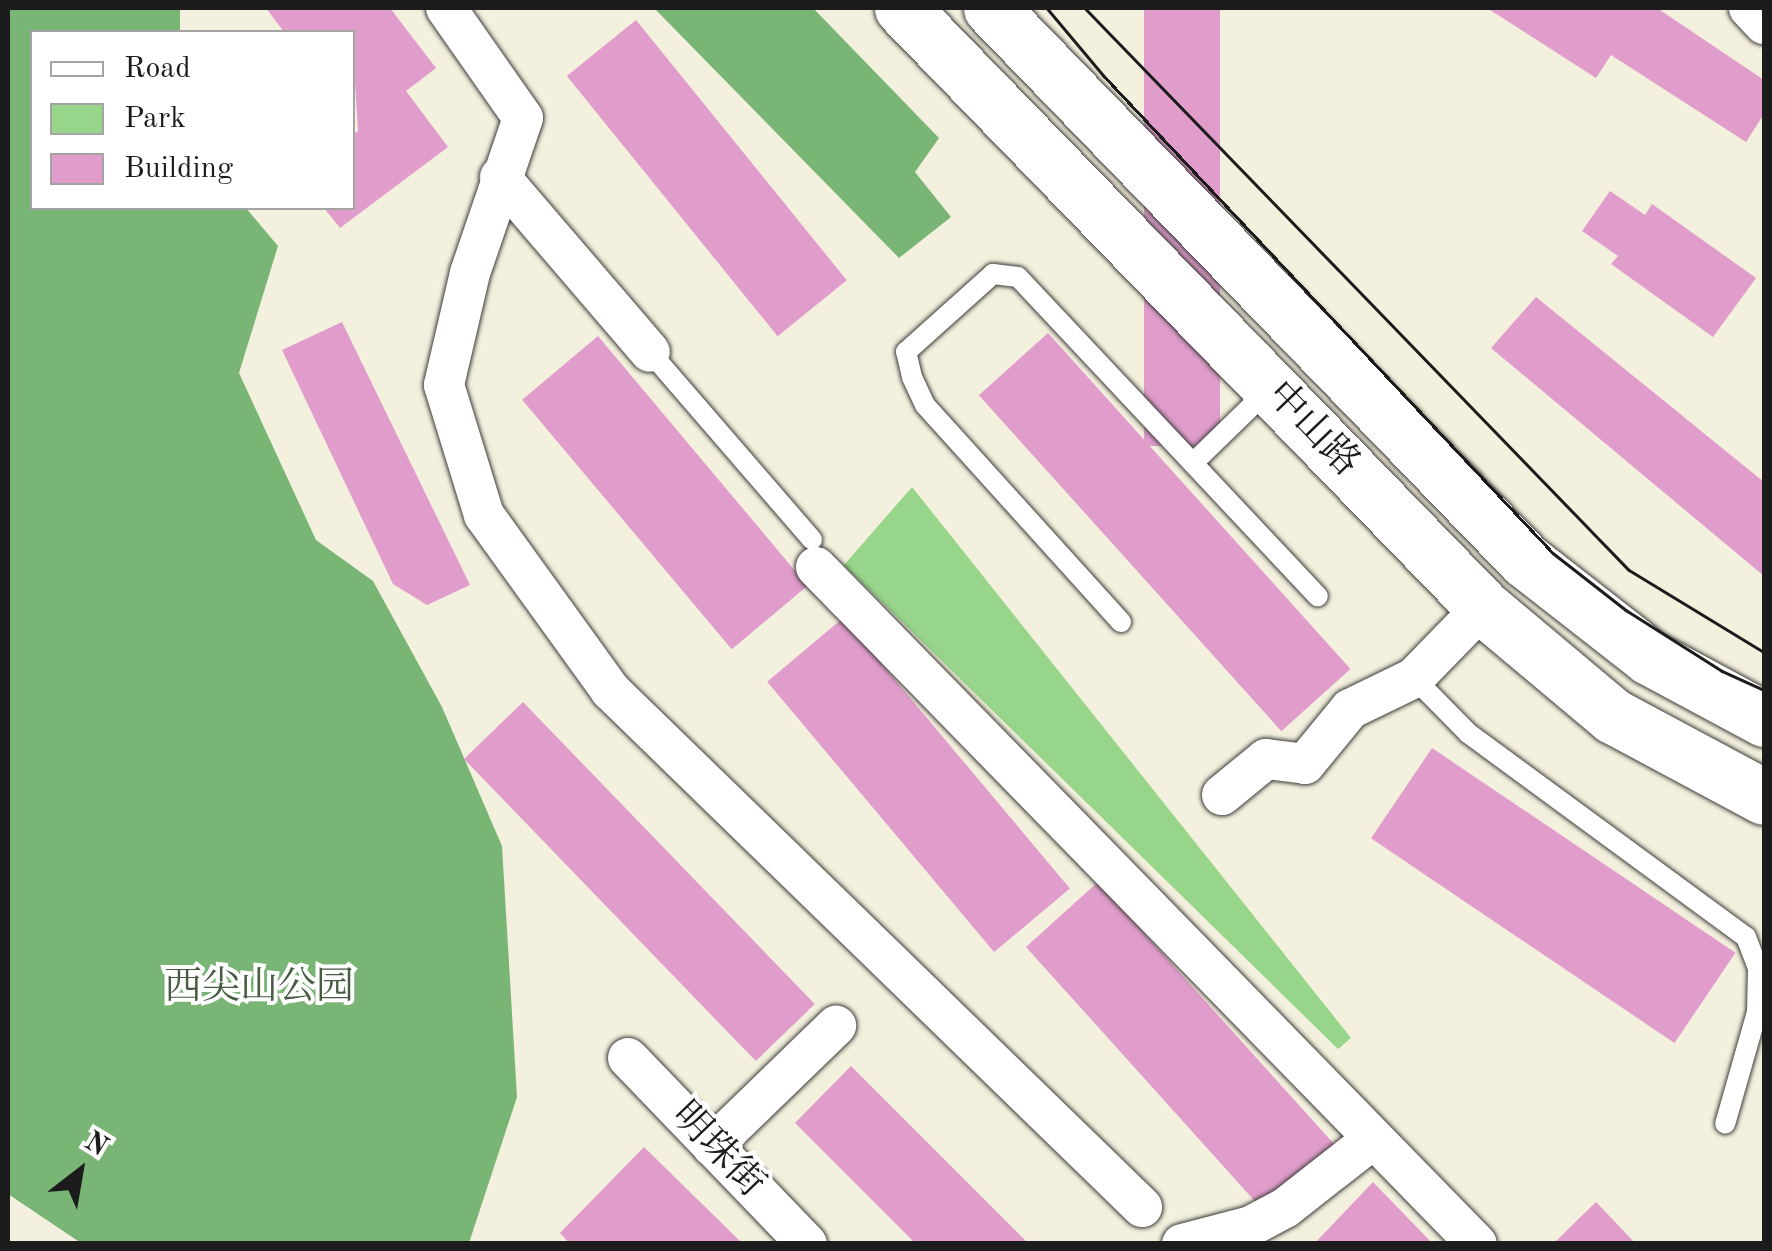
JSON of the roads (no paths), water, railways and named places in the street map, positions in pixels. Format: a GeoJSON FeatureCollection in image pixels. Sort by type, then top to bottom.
{"type":"FeatureCollection","features":[{"type":"Feature","properties":{"kind":"highway","name":"中山路"},"geometry":{"type":"LineString","coordinates":[[902,8],[1482,607],[1612,716],[1764,797]]}},
{"type":"Feature","properties":{"kind":"highway","name":"中山路"},"geometry":{"type":"LineString","coordinates":[[991,8],[1525,560],[1649,657],[1764,720]]}},
{"type":"Feature","properties":{"kind":"street"},"geometry":{"type":"LineString","coordinates":[[446,8],[522,118],[500,178],[444,386],[484,515],[610,690],[1142,1207]]}},
{"type":"Feature","properties":{"kind":"street"},"geometry":{"type":"LineString","coordinates":[[1750,8],[1764,24]]}},
{"type":"Feature","properties":{"kind":"street"},"geometry":{"type":"LineString","coordinates":[[500,178],[650,352]]}},
{"type":"Feature","properties":{"kind":"street"},"geometry":{"type":"LineString","coordinates":[[814,554],[1477,1244]]}},
{"type":"Feature","properties":{"kind":"street"},"geometry":{"type":"LineString","coordinates":[[1222,795],[1266,758],[1306,764],[1350,709],[1414,678],[1482,607]]}},
{"type":"Feature","properties":{"kind":"street"},"geometry":{"type":"LineString","coordinates":[[712,1146],[836,1026]]}},
{"type":"Feature","properties":{"kind":"street","name":"明珠街"},"geometry":{"type":"LineString","coordinates":[[628,1058],[807,1244]]}},
{"type":"Feature","properties":{"kind":"street"},"geometry":{"type":"LineString","coordinates":[[1182,1244],[1252,1226],[1285,1208],[1373,1140]]}},
{"type":"Feature","properties":{"kind":"lane"},"geometry":{"type":"LineString","coordinates":[[1121,622],[925,404],[906,352],[993,274],[1018,277],[1318,596]]}},
{"type":"Feature","properties":{"kind":"lane"},"geometry":{"type":"LineString","coordinates":[[650,352],[814,554]]}},
{"type":"Feature","properties":{"kind":"lane"},"geometry":{"type":"LineString","coordinates":[[1194,463],[1271,388]]}},
{"type":"Feature","properties":{"kind":"lane"},"geometry":{"type":"LineString","coordinates":[[1414,678],[1468,734],[1746,936],[1758,968],[1756,1012],[1725,1124]]}},
{"type":"Feature","properties":{"kind":"tram line"},"geometry":{"type":"LineString","coordinates":[[1047,8],[1104,76],[1553,553],[1626,610],[1722,671],[1764,690]]}},
{"type":"Feature","properties":{"kind":"tram line"},"geometry":{"type":"LineString","coordinates":[[1085,8],[1629,570],[1764,652]]}},
{"type":"Feature","properties":{"kind":"park label","name":"西尖山公园"},"geometry":{"type":"Point","coordinates":[259,989]}}]}
